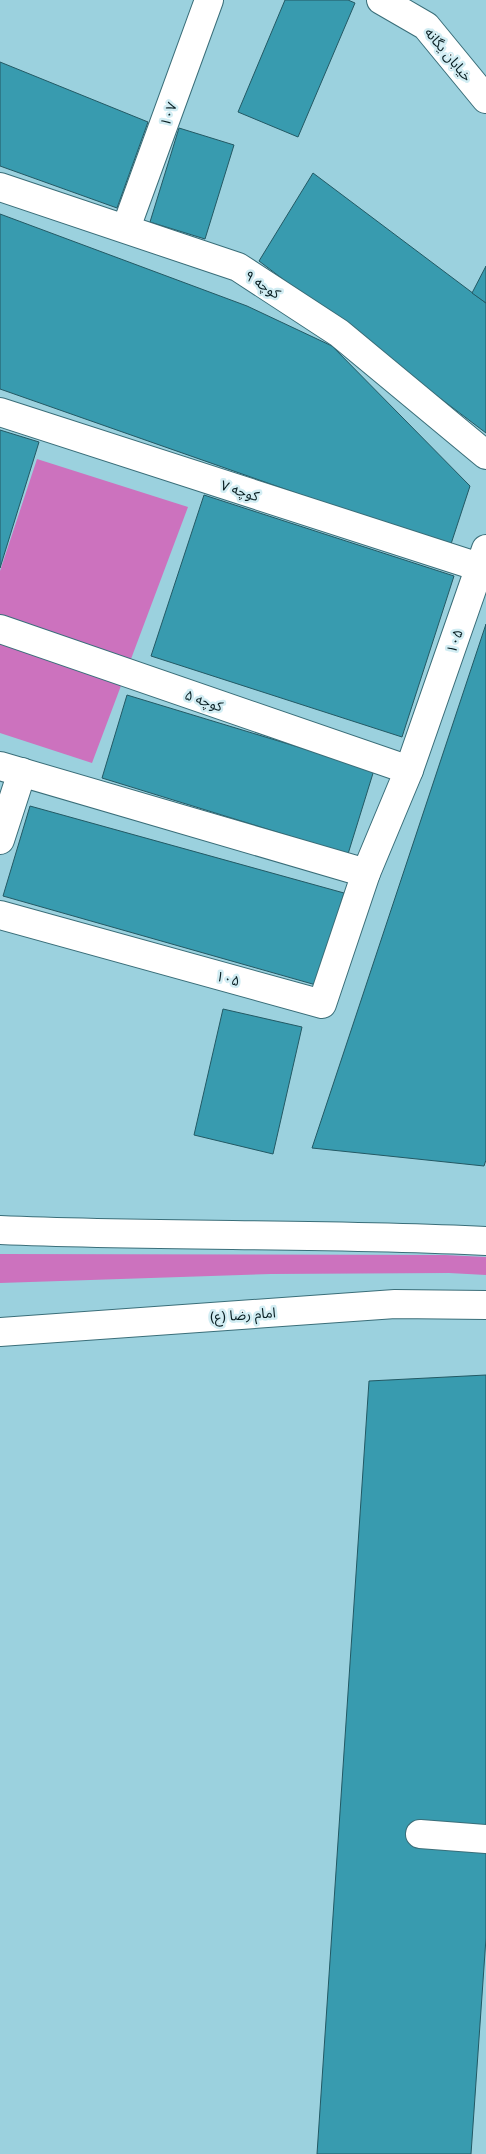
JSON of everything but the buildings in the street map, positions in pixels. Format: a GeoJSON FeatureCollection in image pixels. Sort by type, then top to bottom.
{"type":"FeatureCollection","features":[{"type":"Feature","properties":{"kind":"street","name":"۱۰۷"},"geometry":{"type":"LineString","coordinates":[[126,228],[209,0]]}},
{"type":"Feature","properties":{"kind":"street","name":"خیابان یگانه"},"geometry":{"type":"LineString","coordinates":[[381,0],[426,26],[486,99]]}},
{"type":"Feature","properties":{"kind":"street","name":"کوچه ۹"},"geometry":{"type":"LineString","coordinates":[[0,187],[238,267],[339,333],[486,455]]}},
{"type":"Feature","properties":{"kind":"street","name":"کوچه ۷"},"geometry":{"type":"LineString","coordinates":[[0,412],[483,558]]}},
{"type":"Feature","properties":{"kind":"street","name":"۱۰۵"},"geometry":{"type":"LineString","coordinates":[[0,915],[322,1004],[366,873],[409,770],[483,558]]}},
{"type":"Feature","properties":{"kind":"street","name":"کوچه ۵"},"geometry":{"type":"LineString","coordinates":[[0,629],[409,770]]}},
{"type":"Feature","properties":{"kind":"street"},"geometry":{"type":"LineString","coordinates":[[0,840],[11,769],[366,873]]}},
{"type":"Feature","properties":{"kind":"street"},"geometry":{"type":"LineString","coordinates":[[0,1230],[68,1233],[485,1237]]}},
{"type":"Feature","properties":{"kind":"street","name":"امام رضا (ع)"},"geometry":{"type":"LineString","coordinates":[[0,1332],[395,1304],[486,1305]]}},
{"type":"Feature","properties":{"kind":"street"},"geometry":{"type":"LineString","coordinates":[[0,1324],[67,1326]]}},
{"type":"Feature","properties":{"kind":"street"},"geometry":{"type":"LineString","coordinates":[[420,1834],[486,1839]]}},
{"type":"Feature","properties":{"kind":"shaded area"},"geometry":{"type":"Polygon","coordinates":[[[37,459],[188,507],[92,763],[0,733],[0,571],[37,459]]]}},
{"type":"Feature","properties":{"kind":"shaded area"},"geometry":{"type":"Polygon","coordinates":[[[0,1254],[445,1255],[486,1257],[486,1275],[449,1273],[271,1274],[0,1283],[0,1254]]]}}]}
